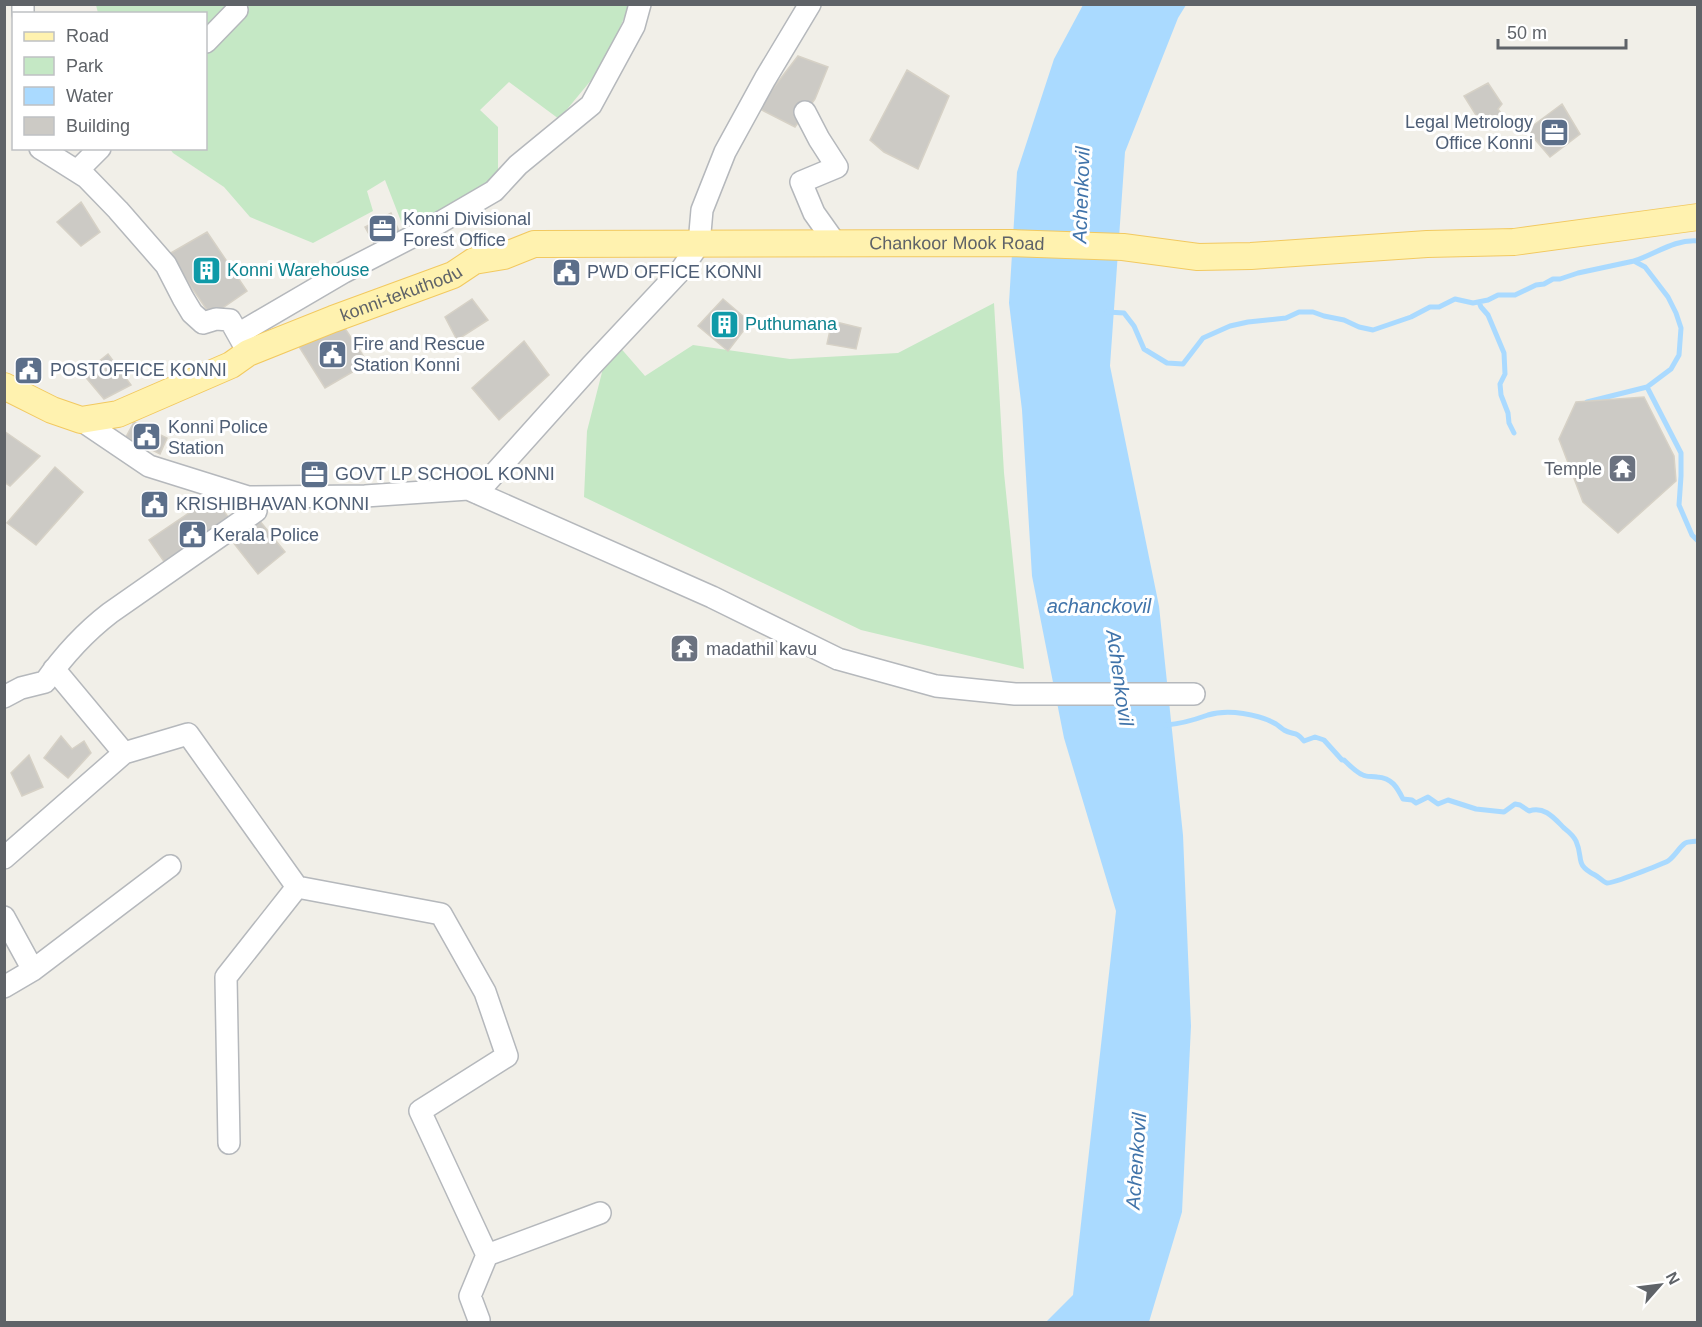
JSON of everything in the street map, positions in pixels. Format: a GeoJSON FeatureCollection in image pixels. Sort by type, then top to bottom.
{"type":"FeatureCollection","features":[{"type":"Feature","properties":{"kind":"main road","name":"Chankoor Mook Road"},"geometry":{"type":"LineString","coordinates":[[847,244],[1011,243],[1123,247],[1198,257],[1251,256],[1415,245],[1514,242],[1698,217]]}},
{"type":"Feature","properties":{"kind":"main road","name":"konni-tekuthodu"},"geometry":{"type":"LineString","coordinates":[[4,386],[52,410],[81,420],[118,414],[231,365],[243,344],[333,319],[453,275],[474,261],[504,256],[534,244],[847,244]]}},
{"type":"Feature","properties":{"kind":"street"},"geometry":{"type":"LineString","coordinates":[[43,150],[86,177],[100,192],[166,265],[192,313],[203,323],[216,319],[230,320],[243,344],[344,272],[439,223],[494,191],[518,165],[591,105],[634,26],[640,4]]}},
{"type":"Feature","properties":{"kind":"street"},"geometry":{"type":"LineString","coordinates":[[477,493],[681,270],[699,244],[702,210],[725,152],[810,4]]}},
{"type":"Feature","properties":{"kind":"street"},"geometry":{"type":"LineString","coordinates":[[207,41],[237,10]]}},
{"type":"Feature","properties":{"kind":"street"},"geometry":{"type":"LineString","coordinates":[[805,112],[837,167],[801,182],[814,213],[847,244]]}},
{"type":"Feature","properties":{"kind":"street"},"geometry":{"type":"LineString","coordinates":[[77,171],[98,150]]}},
{"type":"Feature","properties":{"kind":"street"},"geometry":{"type":"LineString","coordinates":[[81,420],[149,466],[248,497],[364,496],[468,489],[712,597],[838,659],[936,686],[1015,694],[1194,693]]}},
{"type":"Feature","properties":{"kind":"street"},"geometry":{"type":"LineString","coordinates":[[4,697],[21,688],[45,682],[88,630],[255,511]]}},
{"type":"Feature","properties":{"kind":"street"},"geometry":{"type":"LineString","coordinates":[[54,669],[124,753]]}},
{"type":"Feature","properties":{"kind":"street"},"geometry":{"type":"LineString","coordinates":[[4,858],[124,753],[188,734],[297,887],[441,914],[485,992],[507,1056],[420,1111],[488,1255]]}},
{"type":"Feature","properties":{"kind":"street"},"geometry":{"type":"LineString","coordinates":[[4,987],[33,970],[170,866]]}},
{"type":"Feature","properties":{"kind":"street"},"geometry":{"type":"LineString","coordinates":[[229,1143],[226,977],[297,887]]}},
{"type":"Feature","properties":{"kind":"street"},"geometry":{"type":"LineString","coordinates":[[4,917],[33,970]]}},
{"type":"Feature","properties":{"kind":"street"},"geometry":{"type":"LineString","coordinates":[[479,1320],[470,1296],[488,1255],[600,1213]]}},
{"type":"Feature","properties":{"kind":"green space"},"geometry":{"type":"Polygon","coordinates":[[[96,5],[630,5],[602,67],[559,119],[509,82],[480,110],[498,127],[498,177],[481,196],[404,229],[385,180],[367,191],[373,211],[313,243],[250,217],[224,187],[171,150],[207,150],[207,12],[98,12],[96,5]]]}},
{"type":"Feature","properties":{"kind":"green space"},"geometry":{"type":"Polygon","coordinates":[[[994,303],[1004,473],[1024,669],[861,630],[584,497],[587,431],[611,337],[645,376],[693,345],[790,359],[898,353],[994,303]]]}},
{"type":"Feature","properties":{"kind":"water","name":"achanckovil"},"geometry":{"type":"Polygon","coordinates":[[[1083,5],[1186,5],[1178,18],[1125,152],[1110,366],[1159,606],[1183,835],[1191,1026],[1182,1212],[1149,1322],[1046,1322],[1073,1295],[1116,911],[1064,738],[1032,576],[1022,410],[1009,303],[1017,172],[1054,59],[1083,5]]]}},
{"type":"Feature","properties":{"kind":"building"},"geometry":{"type":"Polygon","coordinates":[[[798,56],[828,67],[815,99],[795,127],[758,108],[798,56]]]}},
{"type":"Feature","properties":{"kind":"building"},"geometry":{"type":"Polygon","coordinates":[[[907,70],[949,96],[918,169],[884,152],[870,140],[907,70]]]}},
{"type":"Feature","properties":{"kind":"building"},"geometry":{"type":"Polygon","coordinates":[[[1488,83],[1502,104],[1498,109],[1504,117],[1491,124],[1485,116],[1479,120],[1464,96],[1488,83]]]}},
{"type":"Feature","properties":{"kind":"building","name":"Legal Metrology Office Konni"},"geometry":{"type":"Polygon","coordinates":[[[1562,104],[1580,134],[1550,157],[1527,130],[1562,104]]]}},
{"type":"Feature","properties":{"kind":"building"},"geometry":{"type":"Polygon","coordinates":[[[81,202],[100,232],[81,246],[57,222],[81,202]]]}},
{"type":"Feature","properties":{"kind":"building","name":"Konni Divisional Forest Office"},"geometry":{"type":"Polygon","coordinates":[[[391,213],[399,231],[375,245],[365,227],[391,213]]]}},
{"type":"Feature","properties":{"kind":"building","name":"Konni Warehouse"},"geometry":{"type":"Polygon","coordinates":[[[207,232],[247,291],[211,316],[169,254],[207,232]]]}},
{"type":"Feature","properties":{"kind":"building"},"geometry":{"type":"Polygon","coordinates":[[[472,299],[488,320],[457,340],[445,317],[472,299]]]}},
{"type":"Feature","properties":{"kind":"building","name":"Puthumana"},"geometry":{"type":"Polygon","coordinates":[[[723,299],[750,322],[728,351],[698,326],[723,299]]]}},
{"type":"Feature","properties":{"kind":"building","name":"Fire and Rescue Station Konni"},"geometry":{"type":"Polygon","coordinates":[[[340,321],[368,363],[325,388],[298,345],[340,321]]]}},
{"type":"Feature","properties":{"kind":"building"},"geometry":{"type":"Polygon","coordinates":[[[832,321],[861,328],[856,349],[827,344],[832,321]]]}},
{"type":"Feature","properties":{"kind":"building"},"geometry":{"type":"Polygon","coordinates":[[[524,341],[549,375],[499,420],[472,388],[524,341]]]}},
{"type":"Feature","properties":{"kind":"building"},"geometry":{"type":"Polygon","coordinates":[[[108,354],[131,385],[104,399],[83,374],[108,354]]]}},
{"type":"Feature","properties":{"kind":"building","name":"Temple"},"geometry":{"type":"Polygon","coordinates":[[[1644,397],[1674,456],[1676,481],[1618,533],[1583,502],[1559,439],[1576,402],[1644,397]]]}},
{"type":"Feature","properties":{"kind":"building","name":"Konni Police Station"},"geometry":{"type":"Polygon","coordinates":[[[134,422],[167,438],[160,454],[126,437],[134,422]]]}},
{"type":"Feature","properties":{"kind":"building"},"geometry":{"type":"Polygon","coordinates":[[[4,431],[40,456],[10,486],[4,482],[4,431]]]}},
{"type":"Feature","properties":{"kind":"building"},"geometry":{"type":"Polygon","coordinates":[[[55,467],[83,492],[36,545],[7,523],[55,467]]]}},
{"type":"Feature","properties":{"kind":"building","name":"Kerala Police"},"geometry":{"type":"Polygon","coordinates":[[[214,496],[236,529],[172,573],[149,540],[214,496]]]}},
{"type":"Feature","properties":{"kind":"building"},"geometry":{"type":"Polygon","coordinates":[[[259,520],[285,552],[258,574],[232,541],[259,520]]]}},
{"type":"Feature","properties":{"kind":"building"},"geometry":{"type":"Polygon","coordinates":[[[61,736],[72,749],[84,741],[91,753],[68,778],[44,758],[61,736]]]}},
{"type":"Feature","properties":{"kind":"building"},"geometry":{"type":"Polygon","coordinates":[[[29,755],[43,787],[22,796],[11,773],[29,755]]]}},
{"type":"Feature","properties":{"kind":"waterway"},"geometry":{"type":"LineString","coordinates":[[1634,261],[1681,242],[1698,241]]}},
{"type":"Feature","properties":{"kind":"waterway"},"geometry":{"type":"LineString","coordinates":[[1107,312],[1124,313],[1134,326],[1144,349],[1167,363],[1183,364],[1203,338],[1230,326],[1286,318],[1299,312],[1313,312],[1373,330],[1411,317],[1430,307],[1439,307],[1455,299],[1473,303],[1498,295],[1515,295],[1553,279],[1634,261],[1645,267],[1668,297],[1676,313],[1681,328],[1679,355],[1671,369],[1647,387],[1587,402]]}},
{"type":"Feature","properties":{"kind":"waterway"},"geometry":{"type":"LineString","coordinates":[[1479,302],[1488,315],[1504,353],[1505,374],[1500,384],[1501,395],[1514,433]]}},
{"type":"Feature","properties":{"kind":"waterway"},"geometry":{"type":"LineString","coordinates":[[1647,387],[1681,453],[1679,505],[1692,535],[1698,541]]}},
{"type":"Feature","properties":{"kind":"waterway"},"geometry":{"type":"LineString","coordinates":[[1166,725],[1216,713],[1252,715],[1269,720],[1287,732],[1298,735],[1304,741],[1315,737],[1324,740],[1342,760],[1358,773],[1390,781],[1403,799],[1416,803],[1428,797],[1438,804],[1448,800],[1476,809],[1504,812],[1515,804],[1529,811],[1540,810],[1553,817],[1574,837],[1584,868],[1607,883],[1668,861],[1685,843],[1698,841]]}},
{"type":"Feature","properties":{"kind":"place","name":"Legal Metrology Office Konni"},"geometry":{"type":"Point","coordinates":[1554,132]}},
{"type":"Feature","properties":{"kind":"place","name":"Konni Divisional Forest Office"},"geometry":{"type":"Point","coordinates":[382,229]}},
{"type":"Feature","properties":{"kind":"place","name":"Konni Warehouse"},"geometry":{"type":"Point","coordinates":[206,270]}},
{"type":"Feature","properties":{"kind":"place","name":"PWD OFFICE KONNI"},"geometry":{"type":"Point","coordinates":[566,272]}},
{"type":"Feature","properties":{"kind":"place","name":"Puthumana"},"geometry":{"type":"Point","coordinates":[724,324]}},
{"type":"Feature","properties":{"kind":"place","name":"Fire and Rescue Station Konni"},"geometry":{"type":"Point","coordinates":[332,354]}},
{"type":"Feature","properties":{"kind":"place","name":"POSTOFFICE KONNI"},"geometry":{"type":"Point","coordinates":[29,370]}},
{"type":"Feature","properties":{"kind":"place","name":"Konni Police Station"},"geometry":{"type":"Point","coordinates":[147,437]}},
{"type":"Feature","properties":{"kind":"place","name":"Temple"},"geometry":{"type":"Point","coordinates":[1623,469]}},
{"type":"Feature","properties":{"kind":"place","name":"GOVT LP SCHOOL KONNI"},"geometry":{"type":"Point","coordinates":[314,474]}},
{"type":"Feature","properties":{"kind":"place","name":"KRISHIBHAVAN KONNI"},"geometry":{"type":"Point","coordinates":[155,504]}},
{"type":"Feature","properties":{"kind":"place","name":"Kerala Police"},"geometry":{"type":"Point","coordinates":[192,535]}},
{"type":"Feature","properties":{"kind":"place","name":"madathil kavu"},"geometry":{"type":"Point","coordinates":[685,649]}},
{"type":"Feature","properties":{"kind":"water label","name":"Achenkovil"},"geometry":{"type":"Point","coordinates":[1081,195]}},
{"type":"Feature","properties":{"kind":"water label","name":"Achenkovil"},"geometry":{"type":"Point","coordinates":[1120,678]}},
{"type":"Feature","properties":{"kind":"water label","name":"Achenkovil"},"geometry":{"type":"Point","coordinates":[1136,1161]}}]}
